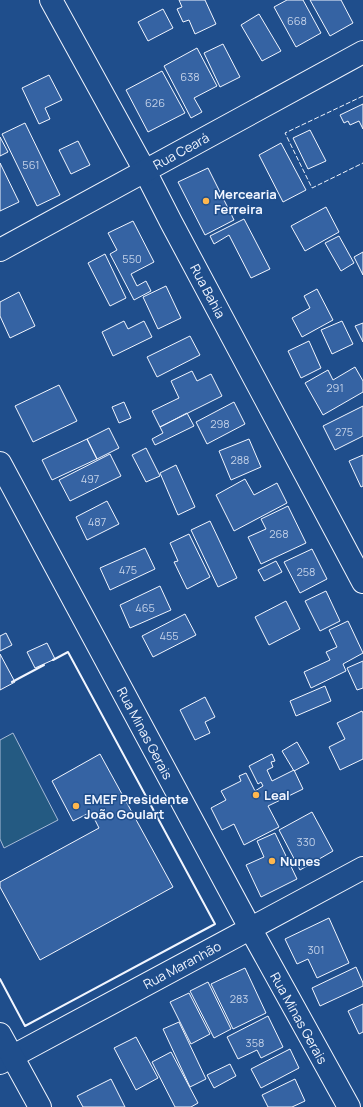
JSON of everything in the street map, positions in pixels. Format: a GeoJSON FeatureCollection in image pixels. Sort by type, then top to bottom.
{"type":"FeatureCollection","features":[{"type":"Feature","properties":{"kind":"street","name":"Rua Bahia"},"geometry":{"type":"LineString","coordinates":[[51,0],[145,171],[363,582]]}},
{"type":"Feature","properties":{"kind":"street","name":"Rua Ceará"},"geometry":{"type":"LineString","coordinates":[[0,250],[363,52]]}},
{"type":"Feature","properties":{"kind":"street","name":"Rua Minas Gerais"},"geometry":{"type":"LineString","coordinates":[[0,463],[250,928],[349,1107]]}},
{"type":"Feature","properties":{"kind":"street","name":"Rua Maranhão"},"geometry":{"type":"LineString","coordinates":[[6,1060],[363,868]]}},
{"type":"Feature","properties":{"kind":"street"},"geometry":{"type":"LineString","coordinates":[[0,1034],[6,1060],[40,1107]]}},
{"type":"Feature","properties":{"kind":"shaded area"},"geometry":{"type":"Polygon","coordinates":[[[13,733],[58,820],[4,848],[0,839],[0,740],[13,733]]]}},
{"type":"Feature","properties":{"kind":"building"},"geometry":{"type":"Polygon","coordinates":[[[179,0],[205,0],[216,24],[195,34],[189,20],[183,22],[177,9],[182,7],[179,0]]]}},
{"type":"Feature","properties":{"kind":"building"},"geometry":{"type":"Polygon","coordinates":[[[287,0],[303,0],[321,33],[296,47],[274,7],[287,0]]]}},
{"type":"Feature","properties":{"kind":"building"},"geometry":{"type":"Polygon","coordinates":[[[310,0],[341,0],[353,23],[330,36],[310,0]]]}},
{"type":"Feature","properties":{"kind":"building"},"geometry":{"type":"Polygon","coordinates":[[[163,9],[173,28],[148,41],[138,22],[163,9]]]}},
{"type":"Feature","properties":{"kind":"building"},"geometry":{"type":"Polygon","coordinates":[[[259,14],[281,51],[262,61],[241,25],[259,14]]]}},
{"type":"Feature","properties":{"kind":"building"},"geometry":{"type":"Polygon","coordinates":[[[223,44],[240,77],[220,87],[204,53],[223,44]]]}},
{"type":"Feature","properties":{"kind":"building"},"geometry":{"type":"Polygon","coordinates":[[[197,48],[217,86],[194,98],[202,112],[191,118],[164,66],[197,48]]]}},
{"type":"Feature","properties":{"kind":"building"},"geometry":{"type":"Polygon","coordinates":[[[162,71],[185,113],[148,132],[126,90],[162,71]]]}},
{"type":"Feature","properties":{"kind":"building"},"geometry":{"type":"Polygon","coordinates":[[[49,75],[62,100],[45,108],[50,119],[39,124],[22,88],[49,75]]]}},
{"type":"Feature","properties":{"kind":"building"},"geometry":{"type":"Polygon","coordinates":[[[363,104],[363,129],[359,121],[350,125],[348,121],[344,123],[340,115],[363,104]]]}},
{"type":"Feature","properties":{"kind":"building"},"geometry":{"type":"Polygon","coordinates":[[[25,123],[60,195],[37,206],[2,134],[25,123]]]}},
{"type":"Feature","properties":{"kind":"building"},"geometry":{"type":"Polygon","coordinates":[[[310,130],[326,161],[308,169],[293,138],[310,130]]]}},
{"type":"Feature","properties":{"kind":"building"},"geometry":{"type":"Polygon","coordinates":[[[0,137],[8,152],[0,156],[0,137]]]}},
{"type":"Feature","properties":{"kind":"building"},"geometry":{"type":"Polygon","coordinates":[[[78,141],[90,165],[71,174],[59,150],[78,141]]]}},
{"type":"Feature","properties":{"kind":"building"},"geometry":{"type":"Polygon","coordinates":[[[281,143],[306,190],[283,202],[259,155],[281,143]]]}},
{"type":"Feature","properties":{"kind":"building"},"geometry":{"type":"Polygon","coordinates":[[[0,163],[19,202],[0,211],[0,163]]]}},
{"type":"Feature","properties":{"kind":"building","name":"Mercearia Ferreira"},"geometry":{"type":"Polygon","coordinates":[[[208,168],[234,220],[205,235],[178,182],[208,168]]]}},
{"type":"Feature","properties":{"kind":"building"},"geometry":{"type":"Polygon","coordinates":[[[326,207],[339,232],[305,251],[291,226],[326,207]]]}},
{"type":"Feature","properties":{"kind":"building"},"geometry":{"type":"Polygon","coordinates":[[[244,219],[270,269],[251,278],[229,235],[214,244],[210,236],[244,219]]]}},
{"type":"Feature","properties":{"kind":"building"},"geometry":{"type":"Polygon","coordinates":[[[133,221],[154,262],[131,274],[137,286],[146,281],[151,291],[134,300],[110,254],[117,250],[108,233],[133,221]]]}},
{"type":"Feature","properties":{"kind":"building"},"geometry":{"type":"Polygon","coordinates":[[[339,236],[354,263],[341,271],[325,243],[339,236]]]}},
{"type":"Feature","properties":{"kind":"building"},"geometry":{"type":"Polygon","coordinates":[[[363,252],[363,275],[354,257],[363,252]]]}},
{"type":"Feature","properties":{"kind":"building"},"geometry":{"type":"Polygon","coordinates":[[[105,254],[126,298],[110,306],[88,263],[105,254]]]}},
{"type":"Feature","properties":{"kind":"building"},"geometry":{"type":"Polygon","coordinates":[[[166,286],[181,318],[158,329],[143,297],[166,286]]]}},
{"type":"Feature","properties":{"kind":"building"},"geometry":{"type":"Polygon","coordinates":[[[317,289],[333,320],[302,337],[292,318],[310,308],[304,296],[317,289]]]}},
{"type":"Feature","properties":{"kind":"building"},"geometry":{"type":"Polygon","coordinates":[[[19,292],[35,326],[10,338],[0,316],[0,302],[19,292]]]}},
{"type":"Feature","properties":{"kind":"building"},"geometry":{"type":"Polygon","coordinates":[[[124,321],[128,329],[144,321],[152,337],[113,356],[102,332],[124,321]]]}},
{"type":"Feature","properties":{"kind":"building"},"geometry":{"type":"Polygon","coordinates":[[[342,321],[353,344],[332,354],[321,330],[342,321]]]}},
{"type":"Feature","properties":{"kind":"building"},"geometry":{"type":"Polygon","coordinates":[[[363,323],[363,342],[355,326],[363,323]]]}},
{"type":"Feature","properties":{"kind":"building"},"geometry":{"type":"Polygon","coordinates":[[[190,336],[200,355],[157,377],[147,357],[190,336]]]}},
{"type":"Feature","properties":{"kind":"building"},"geometry":{"type":"Polygon","coordinates":[[[309,341],[321,368],[301,378],[288,351],[309,341]]]}},
{"type":"Feature","properties":{"kind":"building"},"geometry":{"type":"Polygon","coordinates":[[[355,367],[363,381],[363,392],[323,415],[305,383],[328,370],[333,380],[355,367]]]}},
{"type":"Feature","properties":{"kind":"building"},"geometry":{"type":"Polygon","coordinates":[[[192,371],[197,381],[211,374],[222,396],[160,427],[152,411],[179,398],[171,381],[192,371]]]}},
{"type":"Feature","properties":{"kind":"building"},"geometry":{"type":"Polygon","coordinates":[[[59,385],[77,421],[33,442],[15,406],[59,385]]]}},
{"type":"Feature","properties":{"kind":"building"},"geometry":{"type":"Polygon","coordinates":[[[124,402],[131,418],[119,423],[112,407],[124,402]]]}},
{"type":"Feature","properties":{"kind":"building"},"geometry":{"type":"Polygon","coordinates":[[[234,402],[245,424],[207,444],[196,422],[234,402]]]}},
{"type":"Feature","properties":{"kind":"building"},"geometry":{"type":"Polygon","coordinates":[[[363,406],[363,436],[335,450],[323,426],[363,406]]]}},
{"type":"Feature","properties":{"kind":"building"},"geometry":{"type":"Polygon","coordinates":[[[187,413],[194,426],[155,445],[152,439],[163,433],[160,427],[187,413]]]}},
{"type":"Feature","properties":{"kind":"building"},"geometry":{"type":"Polygon","coordinates":[[[109,428],[119,448],[97,459],[87,439],[109,428]]]}},
{"type":"Feature","properties":{"kind":"building"},"geometry":{"type":"Polygon","coordinates":[[[87,439],[97,459],[52,480],[42,460],[87,439]]]}},
{"type":"Feature","properties":{"kind":"building"},"geometry":{"type":"Polygon","coordinates":[[[249,439],[261,467],[231,480],[219,451],[249,439]]]}},
{"type":"Feature","properties":{"kind":"building"},"geometry":{"type":"Polygon","coordinates":[[[146,448],[160,476],[146,482],[132,455],[146,448]]]}},
{"type":"Feature","properties":{"kind":"building"},"geometry":{"type":"Polygon","coordinates":[[[110,454],[121,476],[70,501],[59,480],[110,454]]]}},
{"type":"Feature","properties":{"kind":"building"},"geometry":{"type":"Polygon","coordinates":[[[363,455],[363,486],[361,487],[349,461],[363,455]]]}},
{"type":"Feature","properties":{"kind":"building"},"geometry":{"type":"Polygon","coordinates":[[[176,465],[195,507],[178,515],[160,473],[176,465]]]}},
{"type":"Feature","properties":{"kind":"building"},"geometry":{"type":"Polygon","coordinates":[[[245,479],[254,495],[277,483],[287,503],[234,531],[216,495],[245,479]]]}},
{"type":"Feature","properties":{"kind":"building"},"geometry":{"type":"Polygon","coordinates":[[[107,501],[119,524],[87,540],[76,517],[107,501]]]}},
{"type":"Feature","properties":{"kind":"building"},"geometry":{"type":"Polygon","coordinates":[[[288,506],[306,543],[261,564],[248,537],[266,529],[261,519],[288,506]]]}},
{"type":"Feature","properties":{"kind":"building"},"geometry":{"type":"Polygon","coordinates":[[[210,521],[237,578],[218,587],[191,530],[210,521]]]}},
{"type":"Feature","properties":{"kind":"building"},"geometry":{"type":"Polygon","coordinates":[[[189,534],[210,577],[187,589],[174,562],[178,561],[170,543],[189,534]]]}},
{"type":"Feature","properties":{"kind":"building"},"geometry":{"type":"Polygon","coordinates":[[[145,548],[155,569],[110,590],[100,568],[145,548]]]}},
{"type":"Feature","properties":{"kind":"building"},"geometry":{"type":"Polygon","coordinates":[[[312,549],[327,579],[300,593],[284,562],[312,549]]]}},
{"type":"Feature","properties":{"kind":"building"},"geometry":{"type":"Polygon","coordinates":[[[276,561],[282,572],[264,581],[258,570],[276,561]]]}},
{"type":"Feature","properties":{"kind":"building"},"geometry":{"type":"Polygon","coordinates":[[[160,586],[171,610],[130,628],[120,605],[160,586]]]}},
{"type":"Feature","properties":{"kind":"building"},"geometry":{"type":"Polygon","coordinates":[[[326,591],[340,621],[320,631],[305,601],[326,591]]]}},
{"type":"Feature","properties":{"kind":"building"},"geometry":{"type":"Polygon","coordinates":[[[286,601],[300,629],[269,645],[255,617],[286,601]]]}},
{"type":"Feature","properties":{"kind":"building"},"geometry":{"type":"Polygon","coordinates":[[[185,614],[196,635],[153,657],[142,636],[185,614]]]}},
{"type":"Feature","properties":{"kind":"building"},"geometry":{"type":"Polygon","coordinates":[[[348,621],[363,653],[343,664],[346,671],[311,688],[304,672],[330,660],[326,652],[337,647],[329,630],[348,621]]]}},
{"type":"Feature","properties":{"kind":"building"},"geometry":{"type":"Polygon","coordinates":[[[6,633],[12,645],[0,651],[0,636],[6,633]]]}},
{"type":"Feature","properties":{"kind":"building"},"geometry":{"type":"Polygon","coordinates":[[[47,643],[55,659],[35,668],[27,652],[47,643]]]}},
{"type":"Feature","properties":{"kind":"building"},"geometry":{"type":"Polygon","coordinates":[[[0,654],[15,682],[0,690],[0,654]]]}},
{"type":"Feature","properties":{"kind":"building"},"geometry":{"type":"Polygon","coordinates":[[[363,661],[363,688],[357,690],[347,668],[363,661]]]}},
{"type":"Feature","properties":{"kind":"building"},"geometry":{"type":"Polygon","coordinates":[[[325,686],[331,701],[296,716],[290,701],[325,686]]]}},
{"type":"Feature","properties":{"kind":"building"},"geometry":{"type":"Polygon","coordinates":[[[205,697],[215,717],[205,722],[210,733],[195,740],[180,710],[205,697]]]}},
{"type":"Feature","properties":{"kind":"building"},"geometry":{"type":"Polygon","coordinates":[[[362,711],[363,759],[340,770],[329,747],[345,739],[337,723],[362,711]]]}},
{"type":"Feature","properties":{"kind":"building"},"geometry":{"type":"Polygon","coordinates":[[[297,742],[309,763],[294,771],[282,751],[297,742]]]}},
{"type":"Feature","properties":{"kind":"building"},"geometry":{"type":"Polygon","coordinates":[[[100,754],[173,887],[40,960],[0,887],[0,882],[99,828],[91,812],[73,821],[52,781],[100,754]]]}},
{"type":"Feature","properties":{"kind":"building","name":"Leal"},"geometry":{"type":"Polygon","coordinates":[[[272,754],[275,761],[271,762],[273,767],[267,770],[272,781],[294,770],[303,789],[268,806],[279,827],[244,845],[234,824],[222,830],[211,808],[226,800],[221,791],[241,781],[239,776],[246,773],[255,791],[263,786],[261,782],[258,784],[249,766],[272,754]]]}},
{"type":"Feature","properties":{"kind":"building"},"geometry":{"type":"Polygon","coordinates":[[[312,812],[333,851],[300,870],[279,830],[312,812]]]}},
{"type":"Feature","properties":{"kind":"building","name":"Nunes"},"geometry":{"type":"Polygon","coordinates":[[[275,833],[297,879],[261,897],[246,865],[264,857],[257,841],[275,833]]]}},
{"type":"Feature","properties":{"kind":"building"},"geometry":{"type":"Polygon","coordinates":[[[329,918],[349,963],[317,978],[308,959],[297,964],[285,939],[329,918]]]}},
{"type":"Feature","properties":{"kind":"building"},"geometry":{"type":"Polygon","coordinates":[[[356,967],[363,986],[320,1006],[312,988],[356,967]]]}},
{"type":"Feature","properties":{"kind":"building"},"geometry":{"type":"Polygon","coordinates":[[[245,968],[266,1013],[233,1029],[211,984],[245,968]]]}},
{"type":"Feature","properties":{"kind":"building"},"geometry":{"type":"Polygon","coordinates":[[[208,982],[231,1029],[214,1038],[190,991],[208,982]]]}},
{"type":"Feature","properties":{"kind":"building"},"geometry":{"type":"Polygon","coordinates":[[[189,993],[210,1034],[191,1044],[170,1002],[189,993]]]}},
{"type":"Feature","properties":{"kind":"building"},"geometry":{"type":"Polygon","coordinates":[[[363,1004],[363,1032],[359,1034],[348,1011],[363,1004]]]}},
{"type":"Feature","properties":{"kind":"building"},"geometry":{"type":"Polygon","coordinates":[[[268,1016],[283,1047],[261,1058],[257,1050],[238,1059],[227,1037],[268,1016]]]}},
{"type":"Feature","properties":{"kind":"building"},"geometry":{"type":"Polygon","coordinates":[[[179,1022],[206,1079],[190,1087],[163,1029],[179,1022]]]}},
{"type":"Feature","properties":{"kind":"building"},"geometry":{"type":"Polygon","coordinates":[[[136,1037],[158,1078],[136,1090],[114,1048],[136,1037]]]}},
{"type":"Feature","properties":{"kind":"building"},"geometry":{"type":"Polygon","coordinates":[[[290,1049],[299,1068],[261,1088],[251,1069],[290,1049]]]}},
{"type":"Feature","properties":{"kind":"building"},"geometry":{"type":"Polygon","coordinates":[[[171,1052],[198,1103],[191,1107],[175,1107],[152,1062],[171,1052]]]}},
{"type":"Feature","properties":{"kind":"building"},"geometry":{"type":"Polygon","coordinates":[[[230,1064],[236,1076],[214,1088],[207,1075],[230,1064]]]}},
{"type":"Feature","properties":{"kind":"building"},"geometry":{"type":"Polygon","coordinates":[[[111,1079],[125,1107],[83,1107],[77,1096],[111,1079]]]}},
{"type":"Feature","properties":{"kind":"building"},"geometry":{"type":"Polygon","coordinates":[[[295,1079],[305,1101],[292,1107],[268,1107],[262,1095],[295,1079]]]}},
{"type":"Feature","properties":{"kind":"fence"},"geometry":{"type":"LineString","coordinates":[[363,96],[285,133],[312,188],[363,163]]}},
{"type":"Feature","properties":{"kind":"wall"},"geometry":{"type":"LineString","coordinates":[[0,979],[25,1026],[215,924],[68,652],[53,660]]}},
{"type":"Feature","properties":{"kind":"wall"},"geometry":{"type":"LineString","coordinates":[[12,682],[44,665]]}},
{"type":"Feature","properties":{"kind":"place","name":"Mercearia Ferreira"},"geometry":{"type":"Point","coordinates":[206,201]}},
{"type":"Feature","properties":{"kind":"place","name":"Leal"},"geometry":{"type":"Point","coordinates":[256,795]}},
{"type":"Feature","properties":{"kind":"place","name":"EMEF Presidente João Goulart"},"geometry":{"type":"Point","coordinates":[76,806]}},
{"type":"Feature","properties":{"kind":"place","name":"Nunes"},"geometry":{"type":"Point","coordinates":[272,861]}}]}
